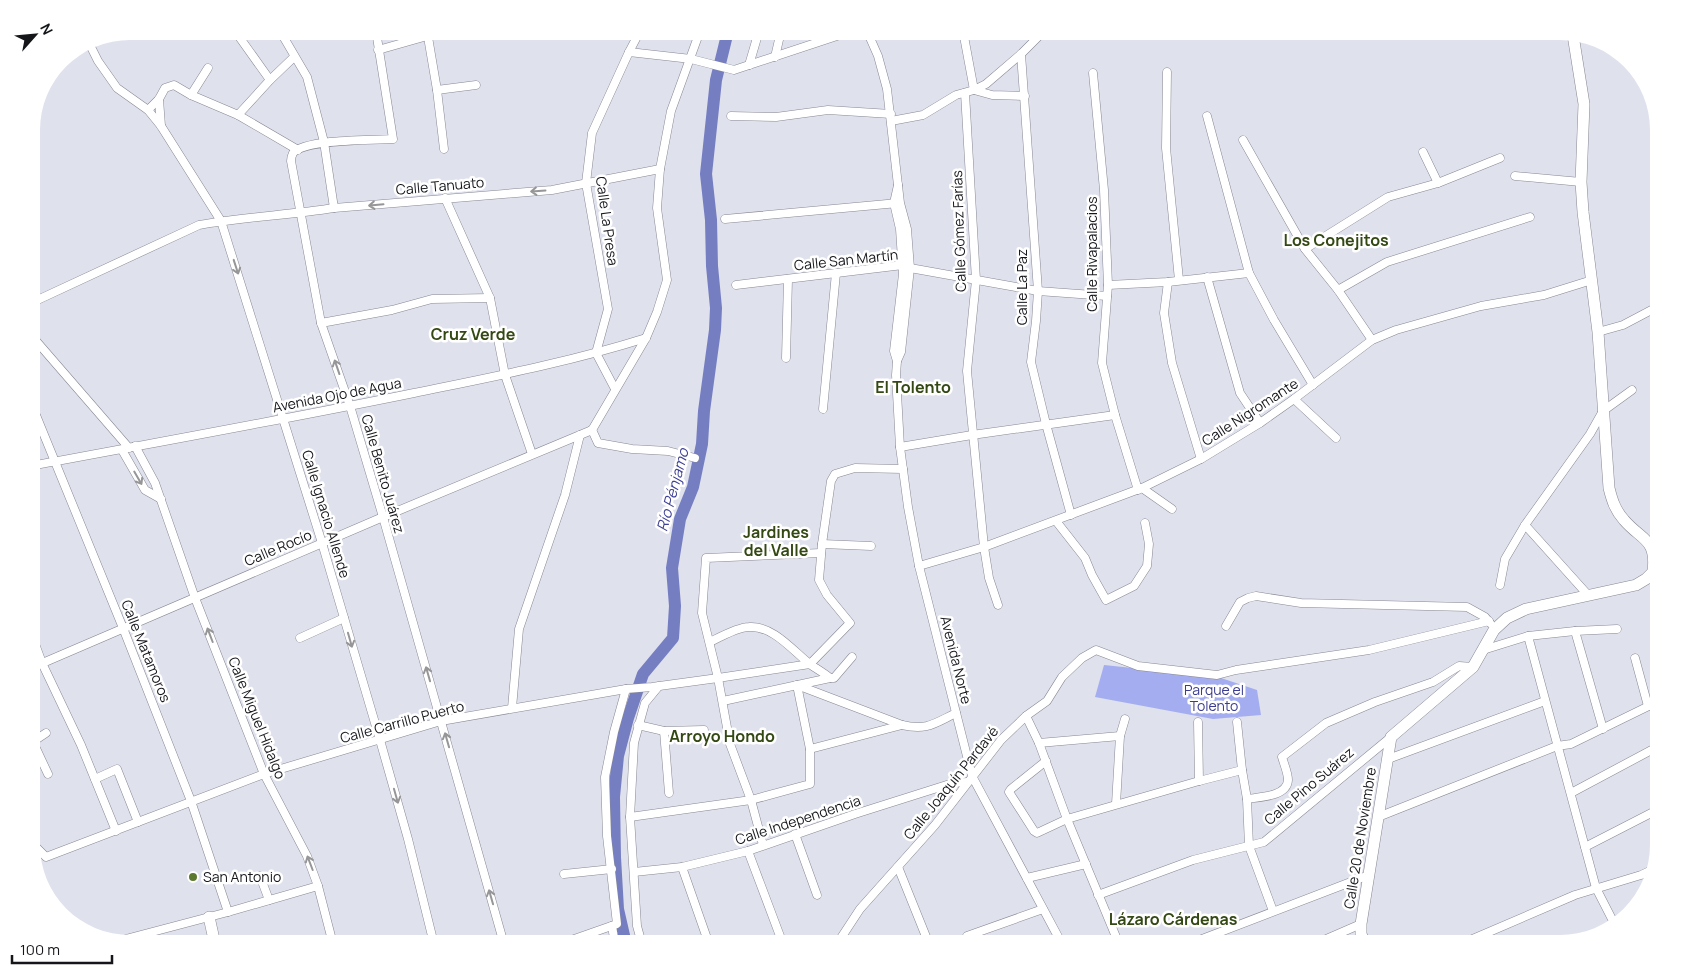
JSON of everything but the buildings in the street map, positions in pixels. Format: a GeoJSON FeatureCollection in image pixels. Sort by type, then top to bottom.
{"type":"FeatureCollection","features":[{"type":"Feature","properties":{"kind":"street"},"geometry":{"type":"LineString","coordinates":[[241,40],[270,80]]}},
{"type":"Feature","properties":{"kind":"street"},"geometry":{"type":"LineString","coordinates":[[285,40],[307,77],[324,142],[334,208]]}},
{"type":"Feature","properties":{"kind":"street"},"geometry":{"type":"LineString","coordinates":[[148,110],[160,99],[165,88],[174,85],[191,95],[238,115],[298,150],[324,142],[393,140],[377,40]]}},
{"type":"Feature","properties":{"kind":"street"},"geometry":{"type":"LineString","coordinates":[[378,50],[416,40]]}},
{"type":"Feature","properties":{"kind":"street"},"geometry":{"type":"LineString","coordinates":[[429,40],[444,149]]}},
{"type":"Feature","properties":{"kind":"street","name":"Calle La Presa"},"geometry":{"type":"LineString","coordinates":[[596,354],[608,309],[586,183],[592,133],[635,40]]}},
{"type":"Feature","properties":{"kind":"street"},"geometry":{"type":"LineString","coordinates":[[695,458],[668,451],[632,449],[598,443],[592,430],[647,334],[657,312],[667,280],[657,208],[660,169],[671,111],[697,40]]}},
{"type":"Feature","properties":{"kind":"street"},"geometry":{"type":"LineString","coordinates":[[749,65],[756,40]]}},
{"type":"Feature","properties":{"kind":"street"},"geometry":{"type":"LineString","coordinates":[[775,56],[779,40]]}},
{"type":"Feature","properties":{"kind":"street"},"geometry":{"type":"LineString","coordinates":[[629,52],[691,59],[734,70],[824,40]]}},
{"type":"Feature","properties":{"kind":"street","name":"Avenida Norte"},"geometry":{"type":"LineString","coordinates":[[870,40],[878,56],[887,89],[898,185],[897,203],[907,229],[901,352],[896,361],[896,374],[900,447],[919,566],[956,713],[970,779],[1057,935]]}},
{"type":"Feature","properties":{"kind":"street"},"geometry":{"type":"LineString","coordinates":[[964,40],[974,90]]}},
{"type":"Feature","properties":{"kind":"street"},"geometry":{"type":"LineString","coordinates":[[731,116],[776,117],[828,110],[891,118],[923,115],[956,95],[974,90],[986,84],[1035,40]]}},
{"type":"Feature","properties":{"kind":"street"},"geometry":{"type":"LineString","coordinates":[[1574,41],[1584,104],[1581,182],[1584,229],[1598,332],[1609,488],[1613,505],[1624,520],[1650,545]]}},
{"type":"Feature","properties":{"kind":"street","name":"Calle Ignacio Allende"},"geometry":{"type":"LineString","coordinates":[[92,49],[117,88],[148,110],[161,126],[221,220],[322,543],[408,840],[432,935]]}},
{"type":"Feature","properties":{"kind":"street","name":"Calle La Paz"},"geometry":{"type":"LineString","coordinates":[[1021,54],[1038,292],[1031,362],[1071,515]]}},
{"type":"Feature","properties":{"kind":"street"},"geometry":{"type":"LineString","coordinates":[[238,115],[294,57]]}},
{"type":"Feature","properties":{"kind":"street"},"geometry":{"type":"LineString","coordinates":[[191,95],[208,68]]}},
{"type":"Feature","properties":{"kind":"street"},"geometry":{"type":"LineString","coordinates":[[1167,72],[1166,148],[1179,280]]}},
{"type":"Feature","properties":{"kind":"street","name":"Calle Rivapalacios"},"geometry":{"type":"LineString","coordinates":[[1093,73],[1104,190],[1108,285],[1102,363],[1115,415],[1140,489]]}},
{"type":"Feature","properties":{"kind":"street"},"geometry":{"type":"LineString","coordinates":[[437,90],[476,85]]}},
{"type":"Feature","properties":{"kind":"street"},"geometry":{"type":"LineString","coordinates":[[974,90],[992,95],[1025,96]]}},
{"type":"Feature","properties":{"kind":"street","name":"Calle Gómez Farías"},"geometry":{"type":"LineString","coordinates":[[965,93],[976,280],[967,371],[984,548],[989,578],[998,606]]}},
{"type":"Feature","properties":{"kind":"street"},"geometry":{"type":"LineString","coordinates":[[160,99],[161,126]]}},
{"type":"Feature","properties":{"kind":"street"},"geometry":{"type":"LineString","coordinates":[[1207,116],[1249,273],[1274,320],[1313,385]]}},
{"type":"Feature","properties":{"kind":"street"},"geometry":{"type":"LineString","coordinates":[[1243,140],[1304,249],[1338,290],[1372,340]]}},
{"type":"Feature","properties":{"kind":"street","name":"Calle Benito Juárez"},"geometry":{"type":"LineString","coordinates":[[298,150],[292,154],[290,161],[322,323],[350,406],[383,517],[501,935]]}},
{"type":"Feature","properties":{"kind":"street"},"geometry":{"type":"LineString","coordinates":[[1423,152],[1438,183]]}},
{"type":"Feature","properties":{"kind":"street"},"geometry":{"type":"LineString","coordinates":[[1304,249],[1388,197],[1438,183],[1500,158]]}},
{"type":"Feature","properties":{"kind":"street","name":"Calle Tanuato"},"geometry":{"type":"LineString","coordinates":[[40,299],[199,224],[334,208],[552,190],[660,169]]}},
{"type":"Feature","properties":{"kind":"street"},"geometry":{"type":"LineString","coordinates":[[1515,176],[1581,182]]}},
{"type":"Feature","properties":{"kind":"street"},"geometry":{"type":"LineString","coordinates":[[445,198],[490,298],[504,375],[532,454]]}},
{"type":"Feature","properties":{"kind":"street"},"geometry":{"type":"LineString","coordinates":[[725,220],[897,203]]}},
{"type":"Feature","properties":{"kind":"street"},"geometry":{"type":"LineString","coordinates":[[1338,290],[1387,262],[1530,217]]}},
{"type":"Feature","properties":{"kind":"street","name":"Calle San Martín"},"geometry":{"type":"LineString","coordinates":[[736,285],[906,266],[1038,292],[1107,296]]}},
{"type":"Feature","properties":{"kind":"street"},"geometry":{"type":"LineString","coordinates":[[823,409],[836,273]]}},
{"type":"Feature","properties":{"kind":"street"},"geometry":{"type":"LineString","coordinates":[[1108,285],[1168,282],[1249,273]]}},
{"type":"Feature","properties":{"kind":"street"},"geometry":{"type":"LineString","coordinates":[[1207,277],[1240,393],[1260,423]]}},
{"type":"Feature","properties":{"kind":"street"},"geometry":{"type":"LineString","coordinates":[[786,358],[788,279]]}},
{"type":"Feature","properties":{"kind":"street","name":"Calle Nigromante"},"geometry":{"type":"LineString","coordinates":[[919,566],[984,548],[1056,521],[1140,489],[1201,459],[1294,400],[1372,340],[1396,330],[1481,306],[1544,295],[1592,280]]}},
{"type":"Feature","properties":{"kind":"street"},"geometry":{"type":"LineString","coordinates":[[1168,282],[1164,313],[1172,364],[1201,459]]}},
{"type":"Feature","properties":{"kind":"street"},"geometry":{"type":"LineString","coordinates":[[322,323],[392,310],[432,299],[490,298]]}},
{"type":"Feature","properties":{"kind":"street"},"geometry":{"type":"LineString","coordinates":[[1598,332],[1624,325],[1650,311]]}},
{"type":"Feature","properties":{"kind":"street","name":"Avenida Ojo de Agua"},"geometry":{"type":"LineString","coordinates":[[40,464],[284,419],[504,375],[596,354],[647,334]]}},
{"type":"Feature","properties":{"kind":"street","name":"Calle Miguel Hidalgo"},"geometry":{"type":"LineString","coordinates":[[40,344],[129,448],[155,483],[195,598],[264,774],[307,856],[318,886],[331,935]]}},
{"type":"Feature","properties":{"kind":"street"},"geometry":{"type":"LineString","coordinates":[[596,354],[615,389]]}},
{"type":"Feature","properties":{"kind":"street"},"geometry":{"type":"LineString","coordinates":[[1500,585],[1505,560],[1526,525],[1590,434],[1603,411],[1632,390]]}},
{"type":"Feature","properties":{"kind":"street"},"geometry":{"type":"LineString","coordinates":[[1294,400],[1336,438]]}},
{"type":"Feature","properties":{"kind":"street"},"geometry":{"type":"LineString","coordinates":[[900,447],[1115,415]]}},
{"type":"Feature","properties":{"kind":"street","name":"Calle Matamoros"},"geometry":{"type":"LineString","coordinates":[[40,423],[124,628],[191,801],[228,912]]}},
{"type":"Feature","properties":{"kind":"street","name":"Calle Rocío"},"geometry":{"type":"LineString","coordinates":[[42,663],[592,430]]}},
{"type":"Feature","properties":{"kind":"street"},"geometry":{"type":"LineString","coordinates":[[512,708],[518,629],[565,495],[580,435]]}},
{"type":"Feature","properties":{"kind":"street","name":"Calle Miguel Hidalgo"},"geometry":{"type":"LineString","coordinates":[[129,448],[145,490],[161,499]]}},
{"type":"Feature","properties":{"kind":"street"},"geometry":{"type":"LineString","coordinates":[[810,664],[850,623],[827,595],[819,580],[821,548],[830,481],[836,474],[855,468],[903,469]]}},
{"type":"Feature","properties":{"kind":"street"},"geometry":{"type":"LineString","coordinates":[[1140,489],[1172,509]]}},
{"type":"Feature","properties":{"kind":"street"},"geometry":{"type":"LineString","coordinates":[[1056,521],[1085,558],[1106,600],[1134,586],[1148,566],[1149,544],[1145,523]]}},
{"type":"Feature","properties":{"kind":"street"},"geometry":{"type":"LineString","coordinates":[[1526,525],[1588,595]]}},
{"type":"Feature","properties":{"kind":"street"},"geometry":{"type":"LineString","coordinates":[[763,846],[751,800],[730,744],[723,701],[702,612],[706,558],[821,548],[871,546]]}},
{"type":"Feature","properties":{"kind":"street"},"geometry":{"type":"LineString","coordinates":[[1226,626],[1240,602],[1256,596],[1301,603],[1467,607],[1477,612],[1491,626],[1526,609],[1636,586],[1650,576]]}},
{"type":"Feature","properties":{"kind":"street"},"geometry":{"type":"LineString","coordinates":[[300,638],[344,618]]}},
{"type":"Feature","properties":{"kind":"street"},"geometry":{"type":"LineString","coordinates":[[710,642],[748,626],[757,627],[772,633],[787,643],[810,664],[832,678]]}},
{"type":"Feature","properties":{"kind":"street","name":"Calle Joaquín Pardavé"},"geometry":{"type":"LineString","coordinates":[[842,935],[860,909],[934,826],[1001,740],[1026,716],[1047,702],[1062,677],[1082,658],[1096,650],[1138,666],[1217,675],[1236,670],[1369,650],[1491,626]]}},
{"type":"Feature","properties":{"kind":"street","name":"Calle Pino Suárez"},"geometry":{"type":"LineString","coordinates":[[1098,895],[1193,860],[1264,842],[1391,738],[1473,666],[1483,650],[1491,626]]}},
{"type":"Feature","properties":{"kind":"street"},"geometry":{"type":"LineString","coordinates":[[1483,650],[1528,636],[1617,629]]}},
{"type":"Feature","properties":{"kind":"street"},"geometry":{"type":"LineString","coordinates":[[1575,631],[1603,729]]}},
{"type":"Feature","properties":{"kind":"street"},"geometry":{"type":"LineString","coordinates":[[1528,636],[1596,888],[1612,919]]}},
{"type":"Feature","properties":{"kind":"street"},"geometry":{"type":"LineString","coordinates":[[40,657],[81,745],[116,831]]}},
{"type":"Feature","properties":{"kind":"street"},"geometry":{"type":"LineString","coordinates":[[723,701],[832,678],[852,658]]}},
{"type":"Feature","properties":{"kind":"street"},"geometry":{"type":"LineString","coordinates":[[1378,816],[1557,746],[1571,744],[1648,706],[1635,658]]}},
{"type":"Feature","properties":{"kind":"street","name":"Calle Carrillo Puerto"},"geometry":{"type":"LineString","coordinates":[[40,851],[46,857],[264,774],[442,721],[626,689],[655,687],[810,664]]}},
{"type":"Feature","properties":{"kind":"street"},"geometry":{"type":"LineString","coordinates":[[1247,799],[1280,793],[1287,786],[1288,779],[1282,757],[1326,723],[1375,702],[1433,682],[1459,666],[1473,666]]}},
{"type":"Feature","properties":{"kind":"street"},"geometry":{"type":"LineString","coordinates":[[797,685],[902,725],[915,728],[926,727],[956,713]]}},
{"type":"Feature","properties":{"kind":"street"},"geometry":{"type":"LineString","coordinates":[[630,817],[751,800],[810,784],[810,749],[797,685]]}},
{"type":"Feature","properties":{"kind":"street"},"geometry":{"type":"LineString","coordinates":[[640,935],[637,926],[630,817],[634,743],[645,703],[655,687]]}},
{"type":"Feature","properties":{"kind":"street"},"geometry":{"type":"LineString","coordinates":[[615,935],[612,869],[607,836],[605,777],[614,732],[626,689]]}},
{"type":"Feature","properties":{"kind":"street"},"geometry":{"type":"LineString","coordinates":[[1388,759],[1545,701]]}},
{"type":"Feature","properties":{"kind":"street"},"geometry":{"type":"LineString","coordinates":[[1026,716],[1039,743],[1067,819],[1116,935]]}},
{"type":"Feature","properties":{"kind":"street"},"geometry":{"type":"LineString","coordinates":[[1116,804],[1120,736],[1125,719]]}},
{"type":"Feature","properties":{"kind":"street"},"geometry":{"type":"LineString","coordinates":[[1198,722],[1198,781]]}},
{"type":"Feature","properties":{"kind":"street"},"geometry":{"type":"LineString","coordinates":[[1236,722],[1247,799],[1249,846],[1273,911]]}},
{"type":"Feature","properties":{"kind":"street"},"geometry":{"type":"LineString","coordinates":[[638,725],[664,731],[704,730]]}},
{"type":"Feature","properties":{"kind":"street"},"geometry":{"type":"LineString","coordinates":[[810,749],[902,725]]}},
{"type":"Feature","properties":{"kind":"street"},"geometry":{"type":"LineString","coordinates":[[664,731],[669,793]]}},
{"type":"Feature","properties":{"kind":"street"},"geometry":{"type":"LineString","coordinates":[[40,737],[46,733]]}},
{"type":"Feature","properties":{"kind":"street"},"geometry":{"type":"LineString","coordinates":[[1039,743],[1120,736]]}},
{"type":"Feature","properties":{"kind":"street","name":"Calle 20 de Noviembre"},"geometry":{"type":"LineString","coordinates":[[1362,935],[1361,924],[1391,738]]}},
{"type":"Feature","properties":{"kind":"street"},"geometry":{"type":"LineString","coordinates":[[1571,793],[1650,751]]}},
{"type":"Feature","properties":{"kind":"street"},"geometry":{"type":"LineString","coordinates":[[40,758],[48,774]]}},
{"type":"Feature","properties":{"kind":"street"},"geometry":{"type":"LineString","coordinates":[[1046,761],[1009,792],[1034,832],[1037,833],[1067,819],[1242,770]]}},
{"type":"Feature","properties":{"kind":"street"},"geometry":{"type":"LineString","coordinates":[[95,779],[117,769],[138,822]]}},
{"type":"Feature","properties":{"kind":"street","name":"Calle Independencia"},"geometry":{"type":"LineString","coordinates":[[634,872],[682,868],[748,851],[795,834],[970,779]]}},
{"type":"Feature","properties":{"kind":"street"},"geometry":{"type":"LineString","coordinates":[[1584,847],[1650,814]]}},
{"type":"Feature","properties":{"kind":"street"},"geometry":{"type":"LineString","coordinates":[[795,834],[817,895]]}},
{"type":"Feature","properties":{"kind":"street"},"geometry":{"type":"LineString","coordinates":[[748,851],[779,935]]}},
{"type":"Feature","properties":{"kind":"street"},"geometry":{"type":"LineString","coordinates":[[1027,878],[1086,864]]}},
{"type":"Feature","properties":{"kind":"street"},"geometry":{"type":"LineString","coordinates":[[898,867],[925,935]]}},
{"type":"Feature","properties":{"kind":"street"},"geometry":{"type":"LineString","coordinates":[[682,868],[706,935]]}},
{"type":"Feature","properties":{"kind":"street"},"geometry":{"type":"LineString","coordinates":[[564,874],[612,869]]}},
{"type":"Feature","properties":{"kind":"street"},"geometry":{"type":"LineString","coordinates":[[1482,935],[1575,894],[1646,873]]}},
{"type":"Feature","properties":{"kind":"street"},"geometry":{"type":"LineString","coordinates":[[1212,935],[1369,875]]}},
{"type":"Feature","properties":{"kind":"street"},"geometry":{"type":"LineString","coordinates":[[260,876],[269,900]]}},
{"type":"Feature","properties":{"kind":"street"},"geometry":{"type":"LineString","coordinates":[[141,935],[318,886]]}},
{"type":"Feature","properties":{"kind":"street"},"geometry":{"type":"LineString","coordinates":[[970,935],[1043,909]]}},
{"type":"Feature","properties":{"kind":"street"},"geometry":{"type":"LineString","coordinates":[[210,917],[213,935]]}},
{"type":"Feature","properties":{"kind":"street"},"geometry":{"type":"LineString","coordinates":[[1336,935],[1361,924]]}},
{"type":"Feature","properties":{"kind":"street"},"geometry":{"type":"LineString","coordinates":[[586,935],[614,925]]}},
{"type":"Feature","properties":{"kind":"green space","name":"Parque el Tolento"},"geometry":{"type":"Polygon","coordinates":[[[1104,665],[1218,677],[1257,690],[1261,715],[1213,719],[1095,697],[1104,665]]]}},
{"type":"Feature","properties":{"kind":"waterway","name":"Río Pénjamo"},"geometry":{"type":"LineString","coordinates":[[624,935],[618,909],[615,857],[614,797],[618,756],[628,718],[643,674],[673,638],[675,606],[672,568],[680,519],[693,487],[702,444],[704,411],[715,330],[716,308],[712,266],[711,220],[706,174],[716,80],[726,40]]}},
{"type":"Feature","properties":{"kind":"place","name":"San Antonio"},"geometry":{"type":"Point","coordinates":[193,877]}},
{"type":"Feature","properties":{"kind":"district","name":"Los Conejitos"},"geometry":{"type":"Point","coordinates":[1336,240]}},
{"type":"Feature","properties":{"kind":"district","name":"Cruz Verde"},"geometry":{"type":"Point","coordinates":[473,334]}},
{"type":"Feature","properties":{"kind":"district","name":"El Tolento"},"geometry":{"type":"Point","coordinates":[913,387]}},
{"type":"Feature","properties":{"kind":"district","name":"Jardines del Valle"},"geometry":{"type":"Point","coordinates":[776,541]}},
{"type":"Feature","properties":{"kind":"district","name":"Arroyo Hondo"},"geometry":{"type":"Point","coordinates":[722,736]}},
{"type":"Feature","properties":{"kind":"district","name":"Lázaro Cárdenas"},"geometry":{"type":"Point","coordinates":[1173,919]}}]}
